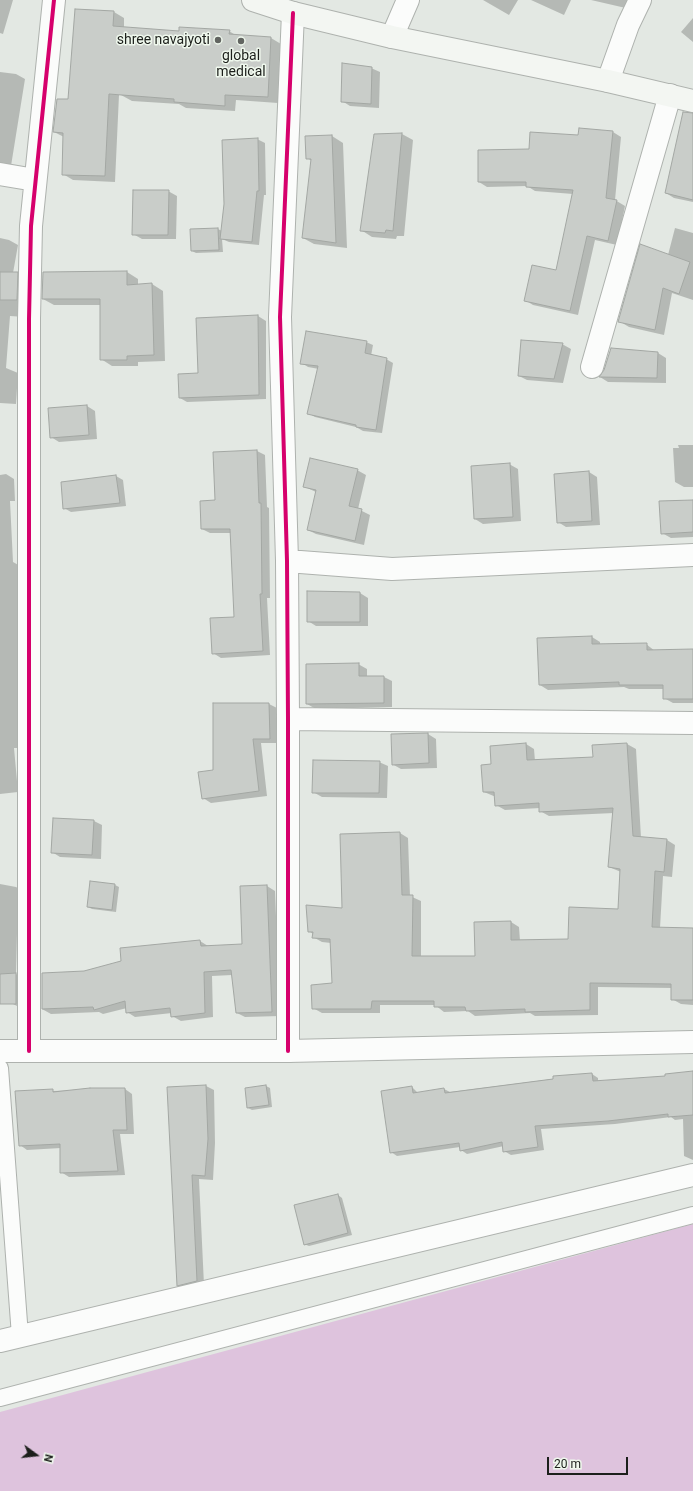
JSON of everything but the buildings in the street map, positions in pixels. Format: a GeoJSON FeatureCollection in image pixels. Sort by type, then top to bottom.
{"type":"FeatureCollection","features":[{"type":"Feature","properties":{"kind":"main road"},"geometry":{"type":"LineString","coordinates":[[253,0],[293,13],[392,37],[608,81],[693,101]]}},
{"type":"Feature","properties":{"kind":"street"},"geometry":{"type":"LineString","coordinates":[[29,1051],[29,319],[31,226],[54,0]]}},
{"type":"Feature","properties":{"kind":"street"},"geometry":{"type":"LineString","coordinates":[[392,37],[408,0]]}},
{"type":"Feature","properties":{"kind":"street"},"geometry":{"type":"LineString","coordinates":[[608,81],[628,25],[640,0]]}},
{"type":"Feature","properties":{"kind":"street"},"geometry":{"type":"LineString","coordinates":[[288,1051],[287,561],[280,317],[293,13]]}},
{"type":"Feature","properties":{"kind":"street"},"geometry":{"type":"LineString","coordinates":[[592,367],[670,95]]}},
{"type":"Feature","properties":{"kind":"street"},"geometry":{"type":"LineString","coordinates":[[0,174],[35,180]]}},
{"type":"Feature","properties":{"kind":"street"},"geometry":{"type":"LineString","coordinates":[[287,561],[392,569],[693,555]]}},
{"type":"Feature","properties":{"kind":"street"},"geometry":{"type":"LineString","coordinates":[[288,719],[693,723]]}},
{"type":"Feature","properties":{"kind":"street"},"geometry":{"type":"LineString","coordinates":[[0,1051],[288,1051],[693,1042]]}},
{"type":"Feature","properties":{"kind":"street"},"geometry":{"type":"LineString","coordinates":[[10,1339],[693,1175]]}},
{"type":"Feature","properties":{"kind":"lane"},"geometry":{"type":"LineString","coordinates":[[0,1068],[10,1339]]}},
{"type":"Feature","properties":{"kind":"lane"},"geometry":{"type":"LineString","coordinates":[[0,1398],[693,1214]]}},
{"type":"Feature","properties":{"kind":"shaded area"},"geometry":{"type":"Polygon","coordinates":[[[693,1224],[693,1491],[0,1491],[0,1412],[693,1224]]]}},
{"type":"Feature","properties":{"kind":"cycle path"},"geometry":{"type":"LineString","coordinates":[[29,1051],[29,319],[31,226],[54,0]]}},
{"type":"Feature","properties":{"kind":"cycle path"},"geometry":{"type":"LineString","coordinates":[[288,1051],[287,561],[280,317],[293,13]]}},
{"type":"Feature","properties":{"kind":"place","name":"shree navajyoti"},"geometry":{"type":"Point","coordinates":[218,40]}},
{"type":"Feature","properties":{"kind":"place","name":"global medical"},"geometry":{"type":"Point","coordinates":[241,41]}}]}
